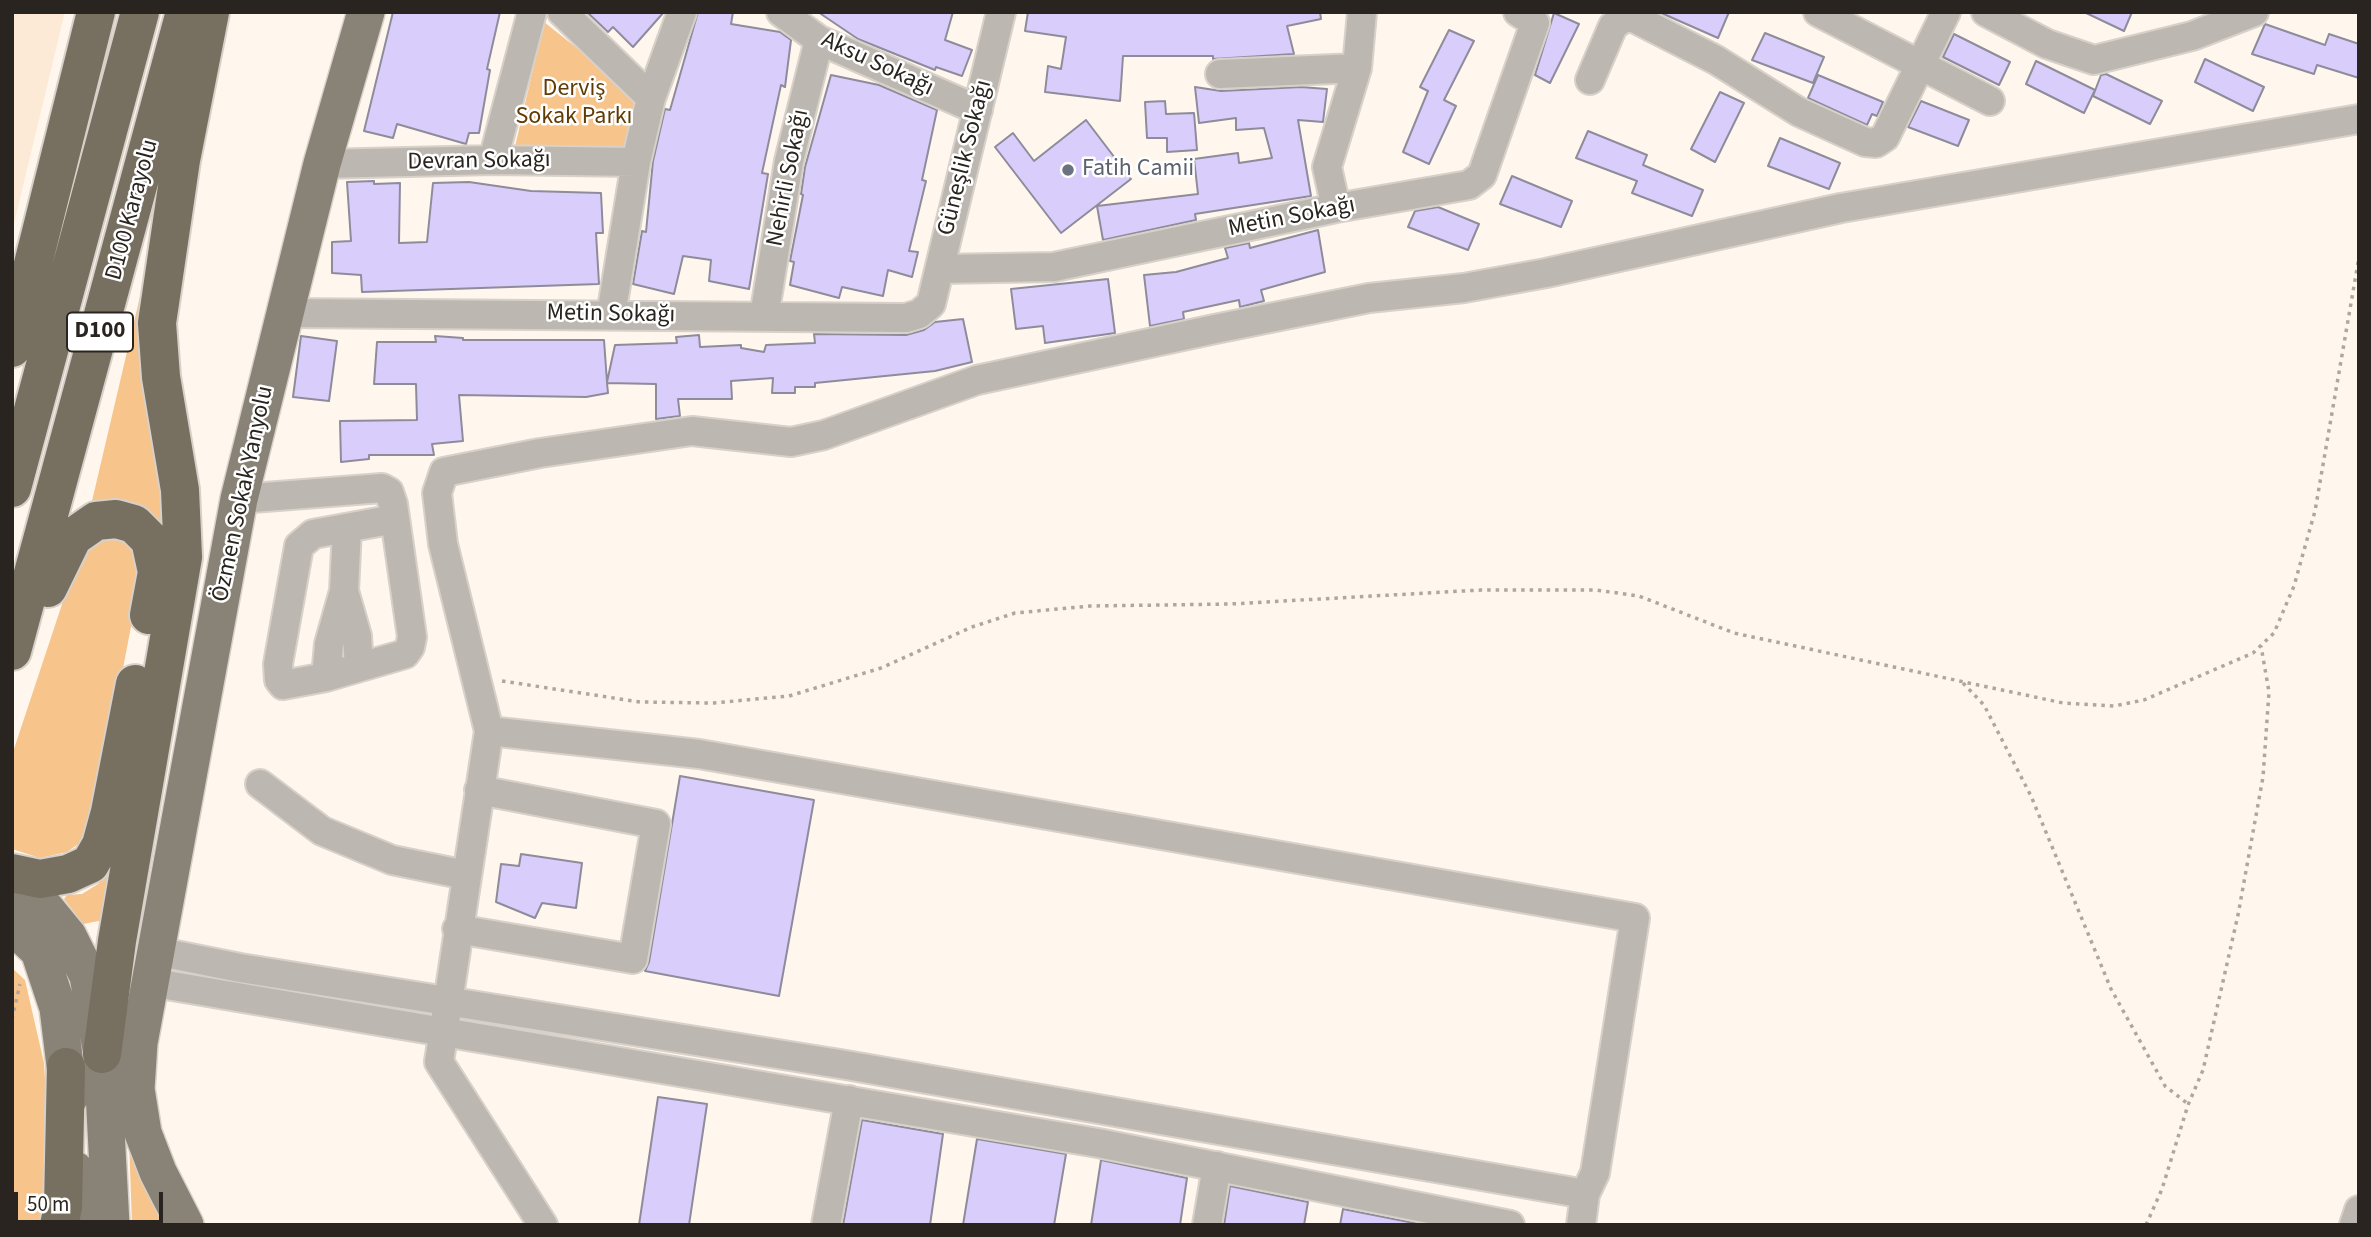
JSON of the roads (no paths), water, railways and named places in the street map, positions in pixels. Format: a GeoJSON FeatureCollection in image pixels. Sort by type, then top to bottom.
{"type":"FeatureCollection","features":[{"type":"Feature","properties":{"kind":"highway"},"geometry":{"type":"LineString","coordinates":[[15,333],[96,12]]}},
{"type":"Feature","properties":{"kind":"highway","name":"D100 Karayolu"},"geometry":{"type":"LineString","coordinates":[[12,488],[140,12]]}},
{"type":"Feature","properties":{"kind":"highway","name":"D100 Karayolu"},"geometry":{"type":"LineString","coordinates":[[12,651],[185,12]]}},
{"type":"Feature","properties":{"kind":"highway"},"geometry":{"type":"LineString","coordinates":[[102,1054],[117,941],[183,557],[180,490],[161,377],[157,323],[181,160],[210,12]]}},
{"type":"Feature","properties":{"kind":"highway"},"geometry":{"type":"LineString","coordinates":[[12,273],[74,92]]}},
{"type":"Feature","properties":{"kind":"highway"},"geometry":{"type":"LineString","coordinates":[[12,663],[73,537],[96,522],[116,519],[134,524],[150,540],[157,572],[110,812],[101,845],[90,864],[68,874],[40,879],[12,873]]}},
{"type":"Feature","properties":{"kind":"highway"},"geometry":{"type":"LineString","coordinates":[[59,1225],[63,1207],[66,1067]]}},
{"type":"Feature","properties":{"kind":"main road","name":"Özmen Sokak Yanyolu"},"geometry":{"type":"LineString","coordinates":[[185,1225],[149,1153],[138,1111],[136,1069],[152,966],[239,499],[322,164],[366,12]]}},
{"type":"Feature","properties":{"kind":"main road"},"geometry":{"type":"LineString","coordinates":[[12,883],[45,908],[68,936],[88,976],[102,1054],[111,1225]]}},
{"type":"Feature","properties":{"kind":"main road"},"geometry":{"type":"LineString","coordinates":[[12,925],[39,951],[58,1008],[80,1225]]}},
{"type":"Feature","properties":{"kind":"street"},"geometry":{"type":"LineString","coordinates":[[493,160],[532,12]]}},
{"type":"Feature","properties":{"kind":"street"},"geometry":{"type":"LineString","coordinates":[[562,12],[651,99]]}},
{"type":"Feature","properties":{"kind":"street"},"geometry":{"type":"LineString","coordinates":[[611,315],[636,162],[651,99],[682,12]]}},
{"type":"Feature","properties":{"kind":"street","name":"Aksu Sokağı"},"geometry":{"type":"LineString","coordinates":[[781,12],[819,40],[978,110]]}},
{"type":"Feature","properties":{"kind":"street","name":"Güneşlik Sokağı"},"geometry":{"type":"LineString","coordinates":[[931,304],[1001,12]]}},
{"type":"Feature","properties":{"kind":"street"},"geometry":{"type":"LineString","coordinates":[[1336,208],[1327,167],[1357,68],[1362,12]]}},
{"type":"Feature","properties":{"kind":"street"},"geometry":{"type":"LineString","coordinates":[[1818,12],[1990,101]]}},
{"type":"Feature","properties":{"kind":"street"},"geometry":{"type":"LineString","coordinates":[[1590,80],[1613,26],[1622,19],[1632,17],[1716,60],[1799,112],[1864,142],[1876,143],[1885,137],[1946,12]]}},
{"type":"Feature","properties":{"kind":"street"},"geometry":{"type":"LineString","coordinates":[[1986,12],[2047,44],[2094,60],[2192,36],[2254,12]]}},
{"type":"Feature","properties":{"kind":"street","name":"Metin Sokağı"},"geometry":{"type":"LineString","coordinates":[[940,269],[1054,267],[1336,208],[1447,191],[1469,184],[1482,175],[1527,18]]}},
{"type":"Feature","properties":{"kind":"street","name":"Nehirli Sokağı"},"geometry":{"type":"LineString","coordinates":[[764,317],[789,161],[819,40]]}},
{"type":"Feature","properties":{"kind":"street"},"geometry":{"type":"LineString","coordinates":[[1220,74],[1357,68]]}},
{"type":"Feature","properties":{"kind":"street"},"geometry":{"type":"LineString","coordinates":[[543,1225],[439,1062],[489,731],[443,544],[437,493],[444,472],[540,453],[692,431],[791,442],[824,435],[977,380],[1215,329],[1369,298],[1464,288],[1546,273],[1841,208],[2359,119]]}},
{"type":"Feature","properties":{"kind":"street","name":"Devran Sokağı"},"geometry":{"type":"LineString","coordinates":[[322,164],[493,160],[636,162]]}},
{"type":"Feature","properties":{"kind":"street","name":"Metin Sokağı"},"geometry":{"type":"LineString","coordinates":[[286,313],[906,318],[919,314],[931,304]]}},
{"type":"Feature","properties":{"kind":"street"},"geometry":{"type":"LineString","coordinates":[[239,499],[363,490],[370,523],[412,637],[405,654],[326,677],[283,685],[279,680],[278,664],[299,546],[313,534],[370,523]]}},
{"type":"Feature","properties":{"kind":"street"},"geometry":{"type":"LineString","coordinates":[[326,677],[329,644],[344,592],[370,523]]}},
{"type":"Feature","properties":{"kind":"street"},"geometry":{"type":"LineString","coordinates":[[344,592],[357,636],[359,667]]}},
{"type":"Feature","properties":{"kind":"street"},"geometry":{"type":"LineString","coordinates":[[489,731],[699,754],[1635,918],[1595,1173],[1585,1194],[1581,1225]]}},
{"type":"Feature","properties":{"kind":"street"},"geometry":{"type":"LineString","coordinates":[[260,784],[322,831],[392,860],[466,875]]}},
{"type":"Feature","properties":{"kind":"street"},"geometry":{"type":"LineString","coordinates":[[457,929],[633,959],[656,824],[479,790]]}},
{"type":"Feature","properties":{"kind":"street"},"geometry":{"type":"LineString","coordinates":[[152,966],[240,968],[447,999],[1585,1194]]}},
{"type":"Feature","properties":{"kind":"street"},"geometry":{"type":"LineString","coordinates":[[152,966],[443,1033],[849,1100],[1217,1166],[1510,1225]]}},
{"type":"Feature","properties":{"kind":"street"},"geometry":{"type":"LineString","coordinates":[[826,1225],[849,1100]]}},
{"type":"Feature","properties":{"kind":"street"},"geometry":{"type":"LineString","coordinates":[[1207,1225],[1217,1166]]}},
{"type":"Feature","properties":{"kind":"street"},"geometry":{"type":"LineString","coordinates":[[2354,1225],[2359,1210]]}},
{"type":"Feature","properties":{"kind":"place","name":"Fatih Camii"},"geometry":{"type":"Point","coordinates":[1068,170]}},
{"type":"Feature","properties":{"kind":"park label","name":"Derviş Sokak Parkı"},"geometry":{"type":"Point","coordinates":[574,104]}}]}
